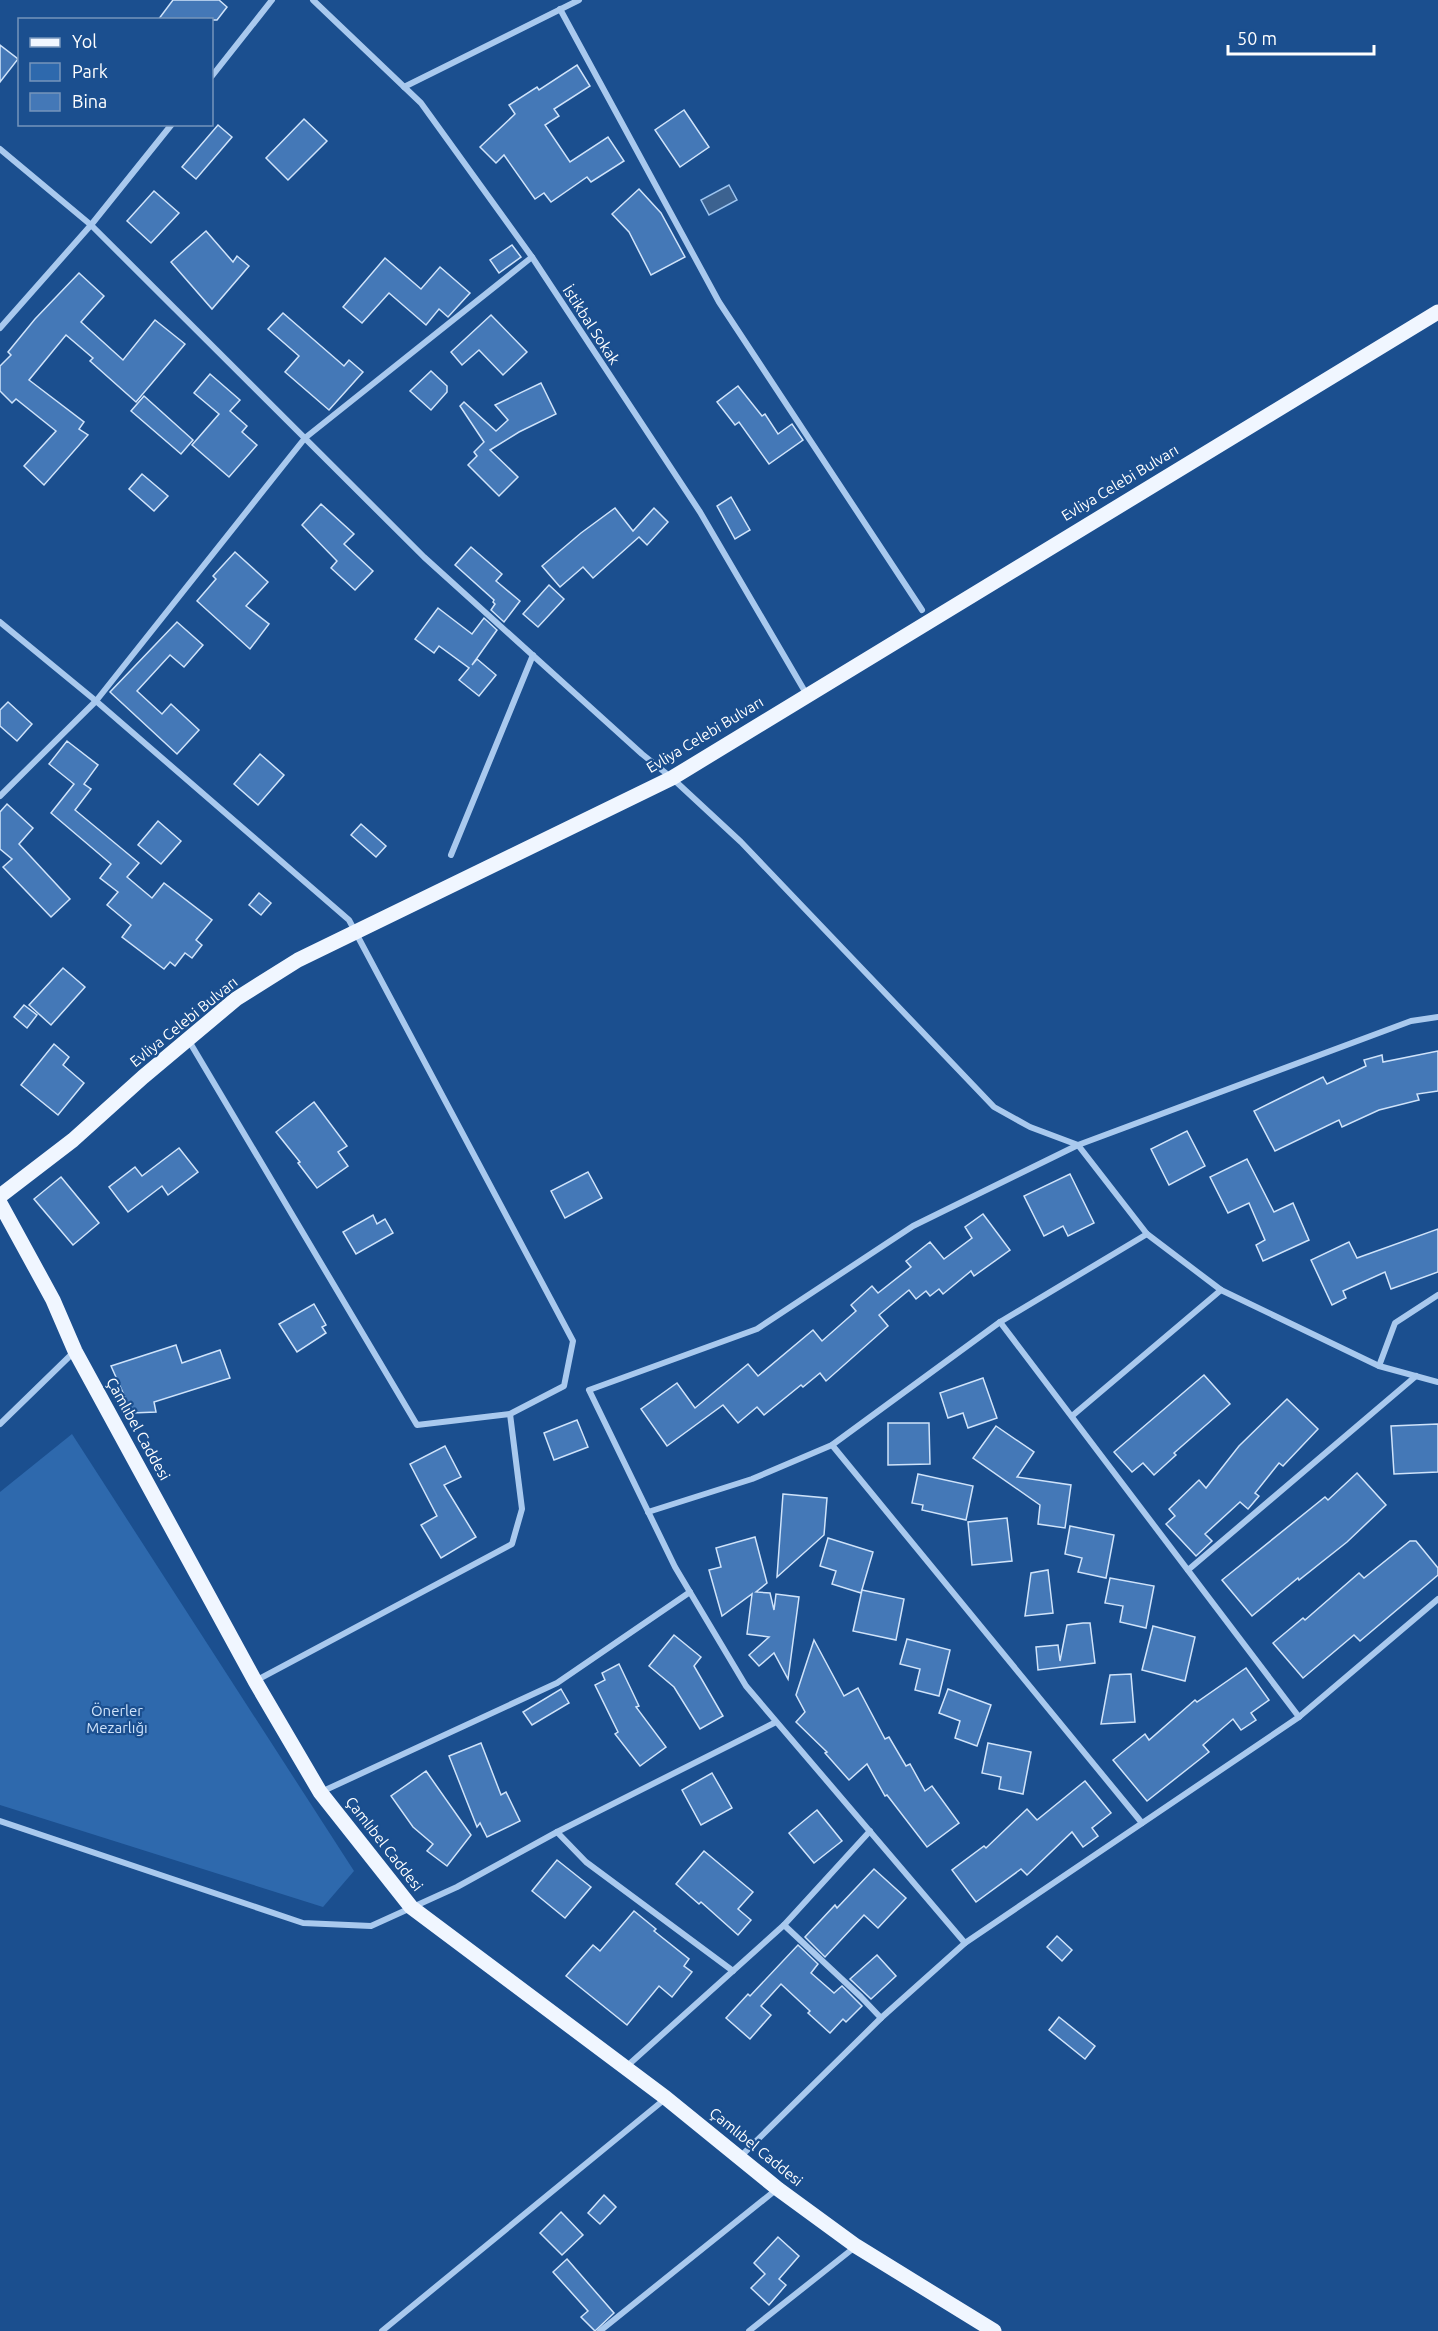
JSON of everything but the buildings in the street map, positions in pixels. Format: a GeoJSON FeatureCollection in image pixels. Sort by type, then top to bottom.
{"type":"FeatureCollection","features":[{"type":"Feature","properties":{"kind":"main road","name":"Evliya Celebi Bulvarı"},"geometry":{"type":"LineString","coordinates":[[0,1196],[73,1140],[236,999],[298,960],[672,778],[1438,312]]}},
{"type":"Feature","properties":{"kind":"main road","name":"Çamlıbel Caddesi"},"geometry":{"type":"LineString","coordinates":[[0,1203],[53,1300],[75,1351],[255,1681],[320,1792],[411,1907],[666,2098],[778,2189],[856,2246],[994,2331]]}},
{"type":"Feature","properties":{"kind":"street"},"geometry":{"type":"LineString","coordinates":[[213,75],[272,0]]}},
{"type":"Feature","properties":{"kind":"street","name":"İstikbal Sokak"},"geometry":{"type":"LineString","coordinates":[[312,0],[421,103],[532,257],[700,512],[807,694]]}},
{"type":"Feature","properties":{"kind":"street"},"geometry":{"type":"LineString","coordinates":[[404,87],[579,0]]}},
{"type":"Feature","properties":{"kind":"street"},"geometry":{"type":"LineString","coordinates":[[560,9],[719,302],[922,610]]}},
{"type":"Feature","properties":{"kind":"street"},"geometry":{"type":"LineString","coordinates":[[0,328],[91,225],[170,126]]}},
{"type":"Feature","properties":{"kind":"street"},"geometry":{"type":"LineString","coordinates":[[0,149],[91,225],[424,557],[741,842],[994,1107],[1030,1127],[1078,1144],[1147,1234],[1221,1290],[1378,1366],[1438,1382]]}},
{"type":"Feature","properties":{"kind":"street"},"geometry":{"type":"LineString","coordinates":[[0,796],[96,701],[305,438],[532,257]]}},
{"type":"Feature","properties":{"kind":"street"},"geometry":{"type":"LineString","coordinates":[[0,622],[96,701],[350,920],[573,1341],[564,1386],[510,1414],[417,1425],[188,1039]]}},
{"type":"Feature","properties":{"kind":"street"},"geometry":{"type":"LineString","coordinates":[[451,855],[533,655]]}},
{"type":"Feature","properties":{"kind":"street"},"geometry":{"type":"LineString","coordinates":[[965,1943],[746,1686],[690,1593],[589,1390],[756,1329],[913,1226],[1078,1144],[1411,1021],[1438,1017]]}},
{"type":"Feature","properties":{"kind":"street"},"geometry":{"type":"LineString","coordinates":[[648,1512],[752,1479],[832,1445],[1000,1322],[1147,1234]]}},
{"type":"Feature","properties":{"kind":"street"},"geometry":{"type":"LineString","coordinates":[[1072,1416],[1221,1290]]}},
{"type":"Feature","properties":{"kind":"street"},"geometry":{"type":"LineString","coordinates":[[1378,1366],[1395,1323],[1438,1295]]}},
{"type":"Feature","properties":{"kind":"street"},"geometry":{"type":"LineString","coordinates":[[1000,1322],[1299,1717]]}},
{"type":"Feature","properties":{"kind":"street"},"geometry":{"type":"LineString","coordinates":[[0,1424],[75,1351]]}},
{"type":"Feature","properties":{"kind":"street"},"geometry":{"type":"LineString","coordinates":[[1188,1570],[1416,1376]]}},
{"type":"Feature","properties":{"kind":"street"},"geometry":{"type":"LineString","coordinates":[[255,1681],[512,1544],[522,1509],[510,1414]]}},
{"type":"Feature","properties":{"kind":"street"},"geometry":{"type":"LineString","coordinates":[[832,1445],[1142,1823]]}},
{"type":"Feature","properties":{"kind":"street"},"geometry":{"type":"LineString","coordinates":[[320,1792],[557,1683],[690,1593]]}},
{"type":"Feature","properties":{"kind":"street"},"geometry":{"type":"LineString","coordinates":[[739,2158],[881,2018],[965,1943],[1299,1717],[1438,1599]]}},
{"type":"Feature","properties":{"kind":"street"},"geometry":{"type":"LineString","coordinates":[[0,1821],[303,1923],[371,1926],[456,1887],[556,1832],[776,1722]]}},
{"type":"Feature","properties":{"kind":"street"},"geometry":{"type":"LineString","coordinates":[[625,2068],[784,1925],[870,1831]]}},
{"type":"Feature","properties":{"kind":"street"},"geometry":{"type":"LineString","coordinates":[[556,1832],[586,1862],[733,1971]]}},
{"type":"Feature","properties":{"kind":"street"},"geometry":{"type":"LineString","coordinates":[[784,1925],[881,2018]]}},
{"type":"Feature","properties":{"kind":"street"},"geometry":{"type":"LineString","coordinates":[[382,2331],[666,2098]]}},
{"type":"Feature","properties":{"kind":"street"},"geometry":{"type":"LineString","coordinates":[[600,2331],[778,2189]]}},
{"type":"Feature","properties":{"kind":"street"},"geometry":{"type":"LineString","coordinates":[[750,2331],[856,2246]]}},
{"type":"Feature","properties":{"kind":"green space","name":"Önerler Mezarlığı"},"geometry":{"type":"Polygon","coordinates":[[[72,1434],[354,1871],[323,1907],[0,1805],[0,1492],[72,1434]]]}},
{"type":"Feature","properties":{"kind":"shaded area"},"geometry":{"type":"Polygon","coordinates":[[[729,185],[737,200],[709,215],[701,200],[729,185]]]}}]}
